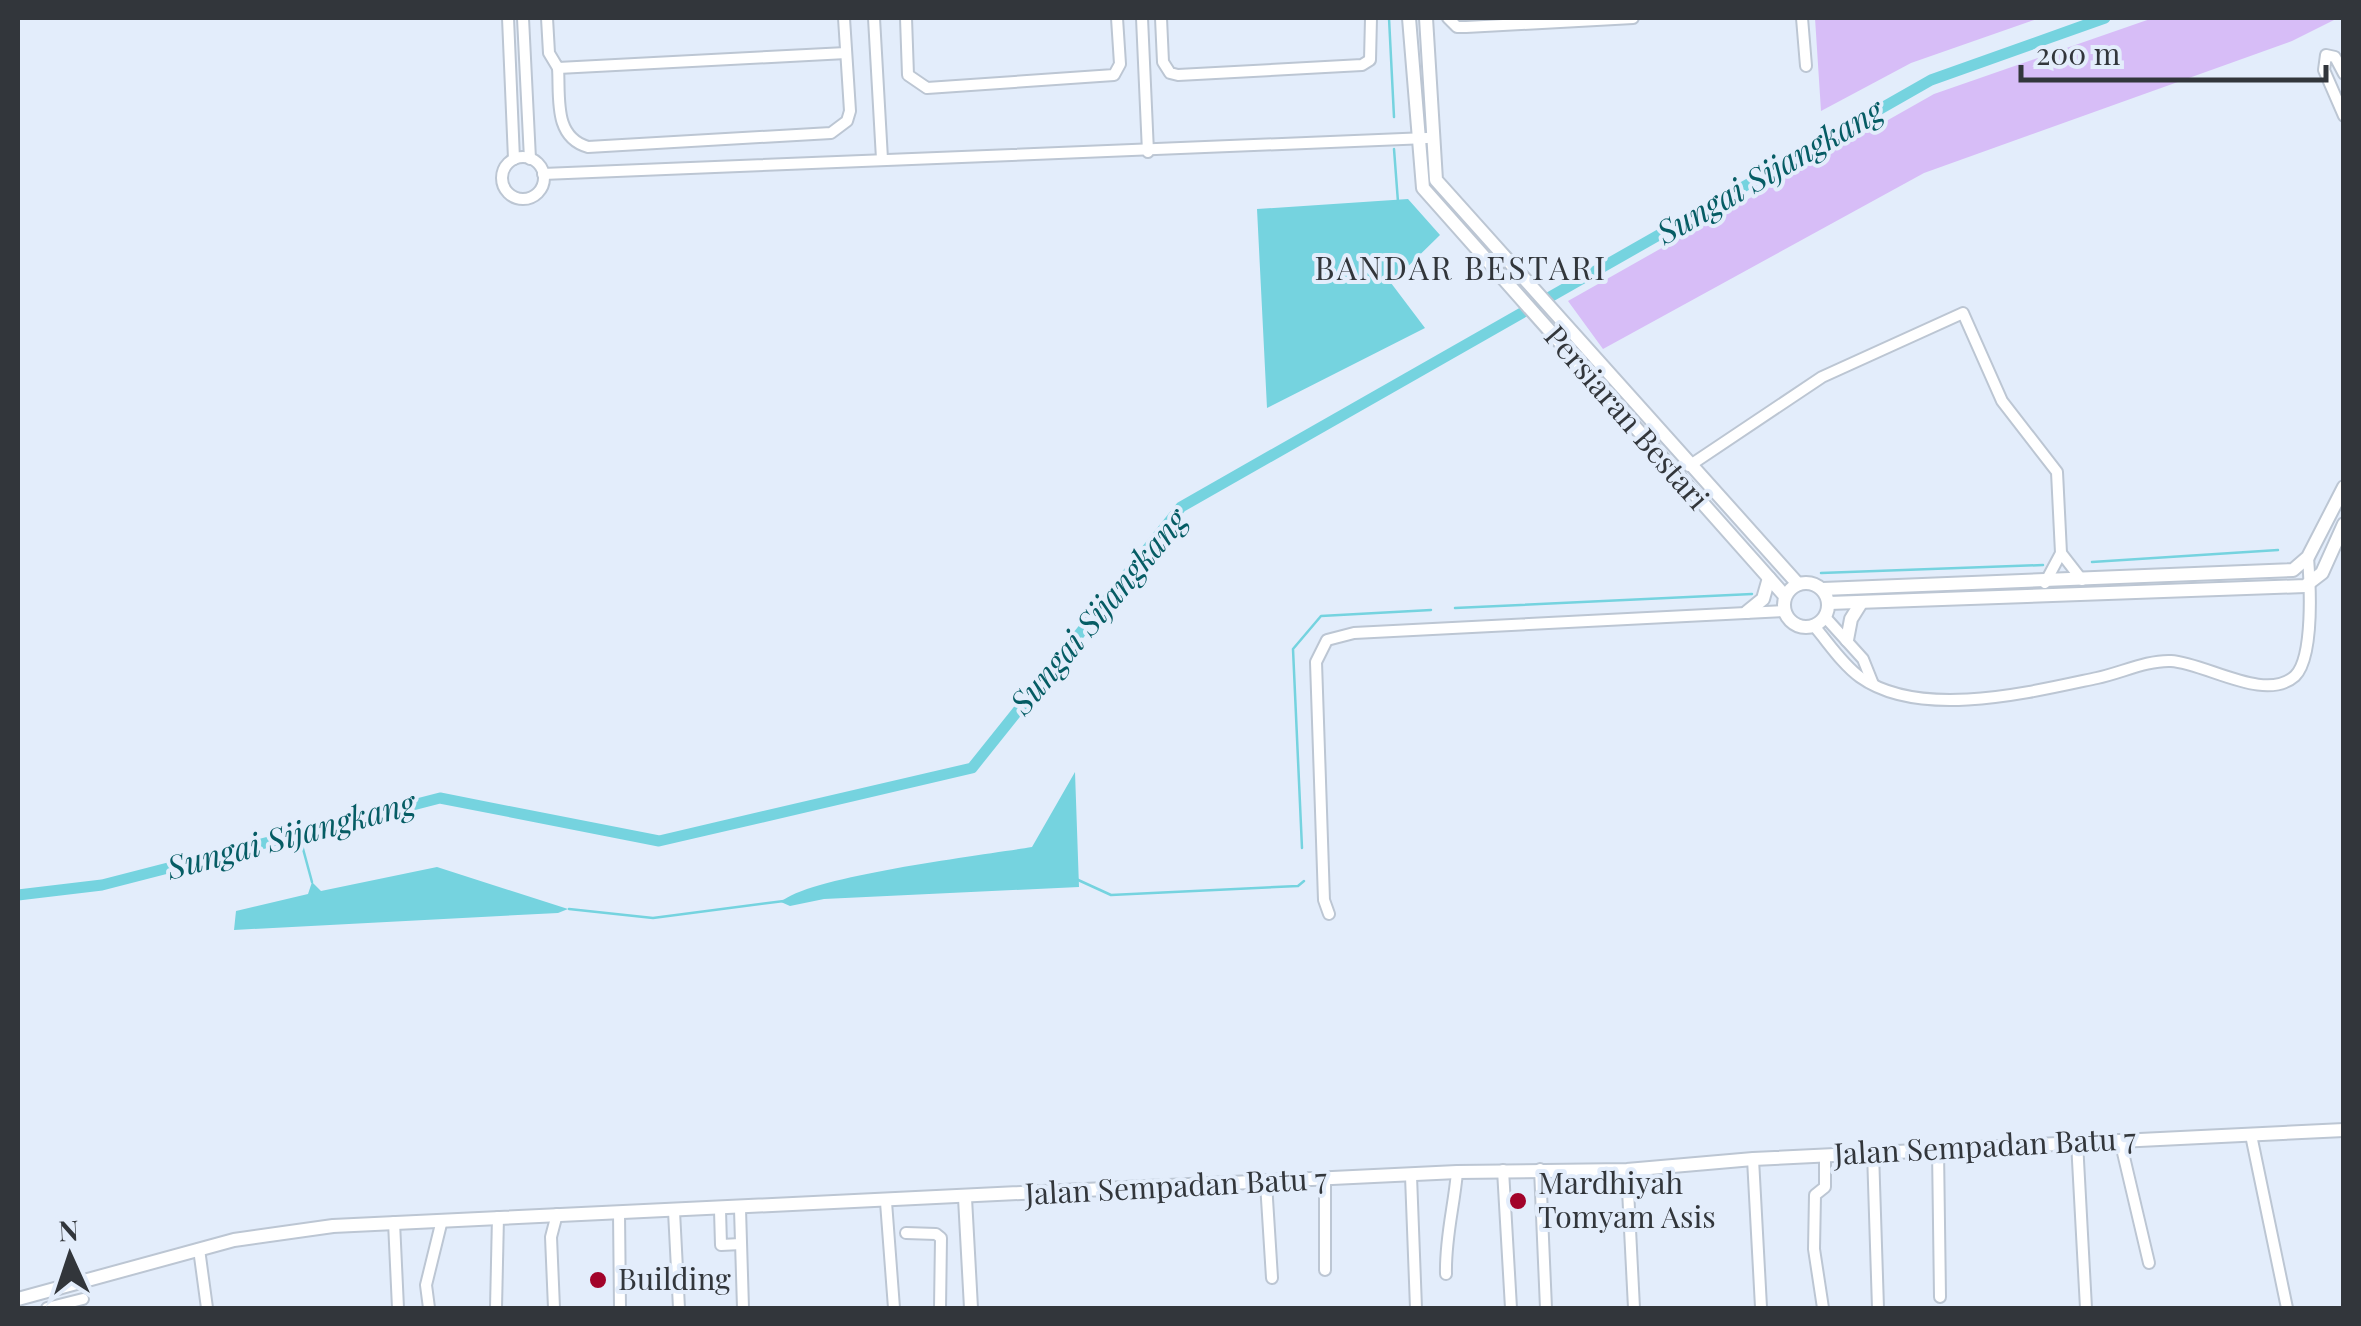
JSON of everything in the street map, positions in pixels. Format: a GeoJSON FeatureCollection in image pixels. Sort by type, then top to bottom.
{"type":"FeatureCollection","features":[{"type":"Feature","properties":{"kind":"street"},"geometry":{"type":"LineString","coordinates":[[508,18],[514,159],[502,173],[506,190],[522,199],[539,192],[543,174]]}},
{"type":"Feature","properties":{"kind":"street"},"geometry":{"type":"LineString","coordinates":[[523,18],[530,158],[543,174]]}},
{"type":"Feature","properties":{"kind":"street"},"geometry":{"type":"LineString","coordinates":[[547,18],[549,53],[558,68],[562,126],[568,137],[588,146],[831,133],[847,121],[850,111],[844,18]]}},
{"type":"Feature","properties":{"kind":"street"},"geometry":{"type":"LineString","coordinates":[[874,18],[882,159]]}},
{"type":"Feature","properties":{"kind":"street"},"geometry":{"type":"LineString","coordinates":[[906,18],[908,75],[927,88],[1104,79],[1118,72],[1117,18]]}},
{"type":"Feature","properties":{"kind":"street"},"geometry":{"type":"LineString","coordinates":[[1142,18],[1148,152]]}},
{"type":"Feature","properties":{"kind":"street"},"geometry":{"type":"LineString","coordinates":[[1161,18],[1163,62],[1170,73],[1178,75],[1362,65],[1370,60],[1373,50],[1371,18]]}},
{"type":"Feature","properties":{"kind":"street","name":"Persiaran Bestari"},"geometry":{"type":"LineString","coordinates":[[1409,18],[1423,188],[1528,294]]}},
{"type":"Feature","properties":{"kind":"street","name":"Persiaran Bestari"},"geometry":{"type":"LineString","coordinates":[[1426,18],[1436,180],[1769,578],[1784,603]]}},
{"type":"Feature","properties":{"kind":"street"},"geometry":{"type":"LineString","coordinates":[[1449,20],[1466,27],[1633,18]]}},
{"type":"Feature","properties":{"kind":"street"},"geometry":{"type":"LineString","coordinates":[[1802,18],[1806,66]]}},
{"type":"Feature","properties":{"kind":"street"},"geometry":{"type":"LineString","coordinates":[[558,68],[846,53]]}},
{"type":"Feature","properties":{"kind":"street"},"geometry":{"type":"LineString","coordinates":[[2344,74],[2335,56],[2326,55],[2324,70],[2344,116]]}},
{"type":"Feature","properties":{"kind":"street"},"geometry":{"type":"LineString","coordinates":[[543,174],[1432,138]]}},
{"type":"Feature","properties":{"kind":"street"},"geometry":{"type":"LineString","coordinates":[[514,159],[530,158]]}},
{"type":"Feature","properties":{"kind":"street"},"geometry":{"type":"LineString","coordinates":[[1689,466],[1822,377],[1963,313],[2002,402],[2057,472],[2061,554],[2045,583]]}},
{"type":"Feature","properties":{"kind":"street","name":"Persiaran Bestari"},"geometry":{"type":"LineString","coordinates":[[1551,322],[1798,584]]}},
{"type":"Feature","properties":{"kind":"street"},"geometry":{"type":"LineString","coordinates":[[1822,609],[2045,583],[2292,570],[2308,557],[2344,487]]}},
{"type":"Feature","properties":{"kind":"street"},"geometry":{"type":"LineString","coordinates":[[1784,603],[1799,626],[1822,609],[1861,603],[2310,585],[2322,573],[2344,524]]}},
{"type":"Feature","properties":{"kind":"street"},"geometry":{"type":"LineString","coordinates":[[2061,554],[2082,582]]}},
{"type":"Feature","properties":{"kind":"street"},"geometry":{"type":"LineString","coordinates":[[1329,914],[1324,900],[1316,741],[1316,662],[1327,640],[1354,634],[1747,612],[1784,603],[1798,584],[1811,583],[1858,675],[1874,684],[1928,697],[1992,698],[2174,661],[2248,682],[2284,684],[2298,673],[2306,654],[2308,557]]}},
{"type":"Feature","properties":{"kind":"street"},"geometry":{"type":"LineString","coordinates":[[1747,612],[1763,599],[1769,578]]}},
{"type":"Feature","properties":{"kind":"street"},"geometry":{"type":"LineString","coordinates":[[1847,640],[1850,618],[1861,603]]}},
{"type":"Feature","properties":{"kind":"street"},"geometry":{"type":"LineString","coordinates":[[1822,609],[1867,664],[1874,684]]}},
{"type":"Feature","properties":{"kind":"street","name":"Jalan Sempadan Batu 7"},"geometry":{"type":"LineString","coordinates":[[18,1299],[272,1232],[394,1222],[720,1210],[1502,1170],[1628,1170],[1873,1152],[2344,1130]]}},
{"type":"Feature","properties":{"kind":"street"},"geometry":{"type":"LineString","coordinates":[[2251,1135],[2287,1308]]}},
{"type":"Feature","properties":{"kind":"street"},"geometry":{"type":"LineString","coordinates":[[2120,1140],[2149,1263]]}},
{"type":"Feature","properties":{"kind":"street"},"geometry":{"type":"LineString","coordinates":[[2077,1142],[2086,1308]]}},
{"type":"Feature","properties":{"kind":"street"},"geometry":{"type":"LineString","coordinates":[[1938,1149],[1940,1297]]}},
{"type":"Feature","properties":{"kind":"street"},"geometry":{"type":"LineString","coordinates":[[1873,1152],[1878,1308]]}},
{"type":"Feature","properties":{"kind":"street"},"geometry":{"type":"LineString","coordinates":[[1823,1308],[1814,1248],[1814,1194],[1825,1187],[1825,1156]]}},
{"type":"Feature","properties":{"kind":"street"},"geometry":{"type":"LineString","coordinates":[[1754,1159],[1760,1308]]}},
{"type":"Feature","properties":{"kind":"street"},"geometry":{"type":"LineString","coordinates":[[1502,1170],[1511,1308]]}},
{"type":"Feature","properties":{"kind":"street"},"geometry":{"type":"LineString","coordinates":[[1540,1170],[1546,1308]]}},
{"type":"Feature","properties":{"kind":"street"},"geometry":{"type":"LineString","coordinates":[[1628,1170],[1634,1308]]}},
{"type":"Feature","properties":{"kind":"street"},"geometry":{"type":"LineString","coordinates":[[1446,1274],[1444,1237],[1453,1215],[1457,1172]]}},
{"type":"Feature","properties":{"kind":"street"},"geometry":{"type":"LineString","coordinates":[[1411,1176],[1416,1308]]}},
{"type":"Feature","properties":{"kind":"street"},"geometry":{"type":"LineString","coordinates":[[1325,1180],[1325,1270]]}},
{"type":"Feature","properties":{"kind":"street"},"geometry":{"type":"LineString","coordinates":[[1266,1183],[1272,1278]]}},
{"type":"Feature","properties":{"kind":"street"},"geometry":{"type":"LineString","coordinates":[[966,1198],[971,1308]]}},
{"type":"Feature","properties":{"kind":"street"},"geometry":{"type":"LineString","coordinates":[[886,1202],[894,1308]]}},
{"type":"Feature","properties":{"kind":"street"},"geometry":{"type":"LineString","coordinates":[[740,1208],[743,1308]]}},
{"type":"Feature","properties":{"kind":"street"},"geometry":{"type":"LineString","coordinates":[[720,1210],[721,1245],[741,1244]]}},
{"type":"Feature","properties":{"kind":"street"},"geometry":{"type":"LineString","coordinates":[[674,1211],[679,1308]]}},
{"type":"Feature","properties":{"kind":"street"},"geometry":{"type":"LineString","coordinates":[[619,1213],[620,1308]]}},
{"type":"Feature","properties":{"kind":"street"},"geometry":{"type":"LineString","coordinates":[[554,1308],[551,1237],[557,1214]]}},
{"type":"Feature","properties":{"kind":"street"},"geometry":{"type":"LineString","coordinates":[[496,1308],[498,1217]]}},
{"type":"Feature","properties":{"kind":"street"},"geometry":{"type":"LineString","coordinates":[[429,1308],[426,1285],[442,1220]]}},
{"type":"Feature","properties":{"kind":"street"},"geometry":{"type":"LineString","coordinates":[[394,1222],[398,1308]]}},
{"type":"Feature","properties":{"kind":"street"},"geometry":{"type":"LineString","coordinates":[[906,1233],[936,1234],[940,1238],[940,1308]]}},
{"type":"Feature","properties":{"kind":"street"},"geometry":{"type":"LineString","coordinates":[[199,1249],[206,1308]]}},
{"type":"Feature","properties":{"kind":"street"},"geometry":{"type":"LineString","coordinates":[[48,1308],[83,1304],[85,1280]]}},
{"type":"Feature","properties":{"kind":"shaded area"},"geometry":{"type":"Polygon","coordinates":[[[1815,18],[2040,18],[1911,63],[1821,111],[1815,18]]]}},
{"type":"Feature","properties":{"kind":"shaded area"},"geometry":{"type":"Polygon","coordinates":[[[2153,18],[2338,18],[2292,41],[1924,173],[1603,349],[1568,301],[1934,94],[2153,18]]]}},
{"type":"Feature","properties":{"kind":"water"},"geometry":{"type":"Polygon","coordinates":[[[1408,199],[1440,235],[1391,283],[1425,328],[1267,408],[1257,209],[1408,199]]]}},
{"type":"Feature","properties":{"kind":"water"},"geometry":{"type":"Polygon","coordinates":[[[1075,772],[1079,887],[824,899],[790,906],[781,902],[798,892],[860,875],[1032,847],[1075,772]]]}},
{"type":"Feature","properties":{"kind":"water"},"geometry":{"type":"Polygon","coordinates":[[[437,867],[568,909],[558,913],[234,930],[236,911],[308,894],[312,882],[321,891],[437,867]]]}},
{"type":"Feature","properties":{"kind":"waterway"},"geometry":{"type":"LineString","coordinates":[[1389,18],[1394,117]]}},
{"type":"Feature","properties":{"kind":"waterway","name":"Sungai Sijangkang"},"geometry":{"type":"LineString","coordinates":[[18,895],[102,885],[440,798],[659,841],[972,768],[1181,507],[1931,80],[2105,18]]}},
{"type":"Feature","properties":{"kind":"waterway"},"geometry":{"type":"LineString","coordinates":[[1394,149],[1398,202]]}},
{"type":"Feature","properties":{"kind":"waterway"},"geometry":{"type":"LineString","coordinates":[[2092,562],[2278,550]]}},
{"type":"Feature","properties":{"kind":"waterway"},"geometry":{"type":"LineString","coordinates":[[1821,573],[2043,565]]}},
{"type":"Feature","properties":{"kind":"waterway"},"geometry":{"type":"LineString","coordinates":[[1455,608],[1752,594]]}},
{"type":"Feature","properties":{"kind":"waterway"},"geometry":{"type":"LineString","coordinates":[[1302,848],[1293,649],[1321,616],[1431,610]]}},
{"type":"Feature","properties":{"kind":"waterway"},"geometry":{"type":"LineString","coordinates":[[299,834],[312,882]]}},
{"type":"Feature","properties":{"kind":"waterway"},"geometry":{"type":"LineString","coordinates":[[1076,879],[1111,895],[1298,886],[1304,881]]}},
{"type":"Feature","properties":{"kind":"waterway"},"geometry":{"type":"LineString","coordinates":[[569,909],[653,918],[784,901]]}},
{"type":"Feature","properties":{"kind":"place","name":"Mardhiyah Tomyam Asis"},"geometry":{"type":"Point","coordinates":[1518,1201]}},
{"type":"Feature","properties":{"kind":"place","name":"Building"},"geometry":{"type":"Point","coordinates":[598,1280]}},
{"type":"Feature","properties":{"kind":"district","name":"BANDAR BESTARI"},"geometry":{"type":"Point","coordinates":[1461,269]}}]}
